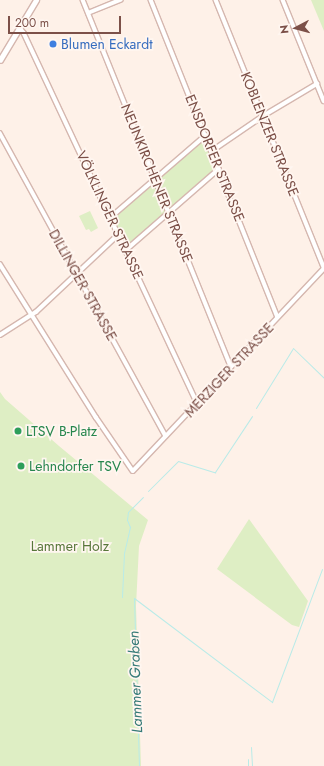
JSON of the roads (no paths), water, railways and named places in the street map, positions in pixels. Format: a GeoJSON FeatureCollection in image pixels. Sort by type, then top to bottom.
{"type":"FeatureCollection","features":[{"type":"Feature","properties":{"kind":"street"},"geometry":{"type":"LineString","coordinates":[[0,60],[36,0]]}},
{"type":"Feature","properties":{"kind":"street","name":"NEUNKIRCHENER STRASSE"},"geometry":{"type":"LineString","coordinates":[[83,0],[231,366]]}},
{"type":"Feature","properties":{"kind":"street"},"geometry":{"type":"LineString","coordinates":[[88,13],[120,0]]}},
{"type":"Feature","properties":{"kind":"street","name":"ENSDORFER STRASSE"},"geometry":{"type":"LineString","coordinates":[[151,0],[278,316]]}},
{"type":"Feature","properties":{"kind":"street","name":"KOBLENZER STRASSE"},"geometry":{"type":"LineString","coordinates":[[216,0],[324,268]]}},
{"type":"Feature","properties":{"kind":"street"},"geometry":{"type":"LineString","coordinates":[[283,0],[324,101]]}},
{"type":"Feature","properties":{"kind":"street","name":"VÖLKLINGER STRASSE"},"geometry":{"type":"LineString","coordinates":[[20,28],[24,33],[198,404]]}},
{"type":"Feature","properties":{"kind":"street"},"geometry":{"type":"LineString","coordinates":[[212,151],[263,116],[317,84]]}},
{"type":"Feature","properties":{"kind":"street","name":"DILLINGER STRASSE"},"geometry":{"type":"LineString","coordinates":[[0,133],[166,436]]}},
{"type":"Feature","properties":{"kind":"street"},"geometry":{"type":"LineString","coordinates":[[111,217],[206,135]]}},
{"type":"Feature","properties":{"kind":"street"},"geometry":{"type":"LineString","coordinates":[[126,250],[219,169]]}},
{"type":"Feature","properties":{"kind":"street"},"geometry":{"type":"LineString","coordinates":[[0,335],[32,314],[119,234]]}},
{"type":"Feature","properties":{"kind":"street"},"geometry":{"type":"LineString","coordinates":[[0,264],[32,314]]}},
{"type":"Feature","properties":{"kind":"street","name":"MERZIGER STRASSE"},"geometry":{"type":"LineString","coordinates":[[32,314],[96,417],[133,471],[198,404],[231,366],[324,268]]}},
{"type":"Feature","properties":{"kind":"waterway"},"geometry":{"type":"LineString","coordinates":[[256,408],[293,348],[324,378]]}},
{"type":"Feature","properties":{"kind":"waterway"},"geometry":{"type":"LineString","coordinates":[[148,491],[178,461],[215,472],[252,416]]}},
{"type":"Feature","properties":{"kind":"waterway"},"geometry":{"type":"LineString","coordinates":[[122,597],[124,553],[130,527],[127,520],[128,512],[143,497]]}},
{"type":"Feature","properties":{"kind":"waterway"},"geometry":{"type":"LineString","coordinates":[[134,598],[272,702],[322,569]]}},
{"type":"Feature","properties":{"kind":"waterway","name":"Lammer Graben"},"geometry":{"type":"LineString","coordinates":[[134,598],[139,766]]}},
{"type":"Feature","properties":{"kind":"waterway"},"geometry":{"type":"LineString","coordinates":[[251,747],[252,766]]}},
{"type":"Feature","properties":{"kind":"waterway"},"geometry":{"type":"LineString","coordinates":[[248,759],[248,766]]}},
{"type":"Feature","properties":{"kind":"place","name":"Blumen Eckardt"},"geometry":{"type":"Point","coordinates":[53,44]}},
{"type":"Feature","properties":{"kind":"place","name":"LTSV B-Platz"},"geometry":{"type":"Point","coordinates":[18,431]}},
{"type":"Feature","properties":{"kind":"place","name":"Lehndorfer TSV"},"geometry":{"type":"Point","coordinates":[21,466]}},
{"type":"Feature","properties":{"kind":"park label","name":"Lammer Holz"},"geometry":{"type":"Point","coordinates":[70,546]}}]}
